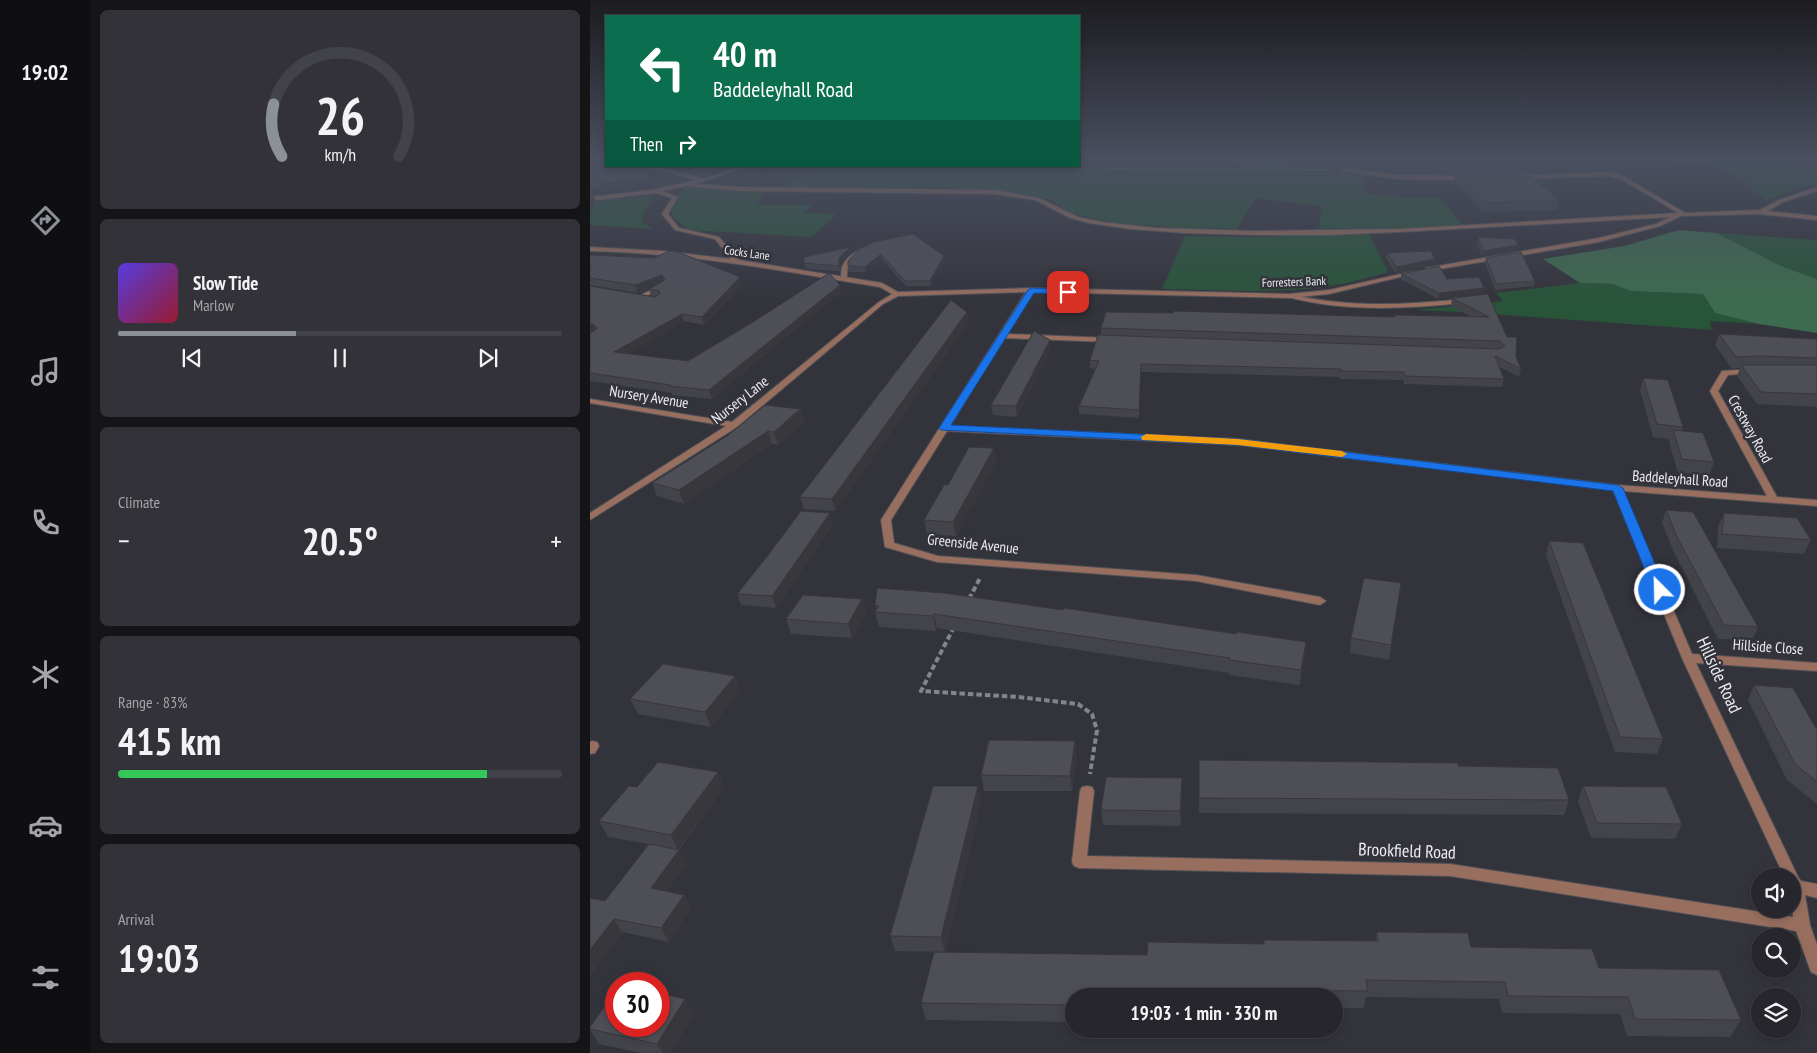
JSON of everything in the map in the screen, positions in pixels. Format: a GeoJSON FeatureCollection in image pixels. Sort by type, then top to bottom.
{"type":"FeatureCollection","features":[{"type":"Feature","properties":{"kind":"street"},"geometry":{"type":"LineString","coordinates":[[668,208],[665,214],[677,228],[717,238],[738,262]]}},
{"type":"Feature","properties":{"kind":"street"},"geometry":{"type":"LineString","coordinates":[[1057,208],[1076,218],[1110,225],[1184,231],[1246,233],[1462,229],[1498,225],[1578,222],[1682,214],[1761,212],[1817,218]]}},
{"type":"Feature","properties":{"kind":"street"},"geometry":{"type":"LineString","coordinates":[[1672,208],[1682,214]]}},
{"type":"Feature","properties":{"kind":"street"},"geometry":{"type":"LineString","coordinates":[[1761,212],[1768,208]]}},
{"type":"Feature","properties":{"kind":"street","name":"Forresters Bank"},"geometry":{"type":"LineString","coordinates":[[897,294],[1031,290],[1288,296],[1329,292],[1424,270],[1599,240],[1658,225],[1682,214]]}},
{"type":"Feature","properties":{"kind":"street"},"geometry":{"type":"LineString","coordinates":[[844,279],[844,266],[857,252],[870,245]]}},
{"type":"Feature","properties":{"kind":"street","name":"Cocks Lane"},"geometry":{"type":"LineString","coordinates":[[590,249],[623,249],[738,262],[882,285],[897,294]]}},
{"type":"Feature","properties":{"kind":"street"},"geometry":{"type":"LineString","coordinates":[[638,298],[664,286]]}},
{"type":"Feature","properties":{"kind":"street","name":"Greenside Avenue"},"geometry":{"type":"LineString","coordinates":[[1031,290],[886,520],[889,545],[937,558],[1196,578],[1320,601]]}},
{"type":"Feature","properties":{"kind":"street","name":"Nursery Lane"},"geometry":{"type":"LineString","coordinates":[[590,517],[734,425],[881,303],[897,294]]}},
{"type":"Feature","properties":{"kind":"street"},"geometry":{"type":"LineString","coordinates":[[628,296],[651,300]]}},
{"type":"Feature","properties":{"kind":"street"},"geometry":{"type":"LineString","coordinates":[[1288,296],[1321,303],[1389,307],[1474,299]]}},
{"type":"Feature","properties":{"kind":"street"},"geometry":{"type":"LineString","coordinates":[[1002,336],[1121,340]]}},
{"type":"Feature","properties":{"kind":"street","name":"Crestway Road"},"geometry":{"type":"LineString","coordinates":[[1764,371],[1725,374],[1714,391],[1773,500]]}},
{"type":"Feature","properties":{"kind":"street","name":"Nursery Avenue"},"geometry":{"type":"LineString","coordinates":[[590,401],[734,425]]}},
{"type":"Feature","properties":{"kind":"street","name":"Baddeleyhall Road"},"geometry":{"type":"LineString","coordinates":[[944,428],[1238,442],[1617,488],[1817,503]]}},
{"type":"Feature","properties":{"kind":"street","name":"Hillside Road"},"geometry":{"type":"LineString","coordinates":[[1617,488],[1688,658],[1787,868]]}},
{"type":"Feature","properties":{"kind":"street","name":"Hillside Close"},"geometry":{"type":"LineString","coordinates":[[1688,658],[1817,667]]}},
{"type":"Feature","properties":{"kind":"street","name":"Brookfield Road"},"geometry":{"type":"LineString","coordinates":[[1087,791],[1079,862],[1450,870],[1802,925]]}},
{"type":"Feature","properties":{"kind":"street"},"geometry":{"type":"LineString","coordinates":[[1801,884],[1817,891]]}},
{"type":"Feature","properties":{"kind":"street","name":"Hillside Road"},"geometry":{"type":"LineString","coordinates":[[1801,918],[1817,967]]}},
{"type":"Feature","properties":{"kind":"path"},"geometry":{"type":"LineString","coordinates":[[966,605],[988,562]]}},
{"type":"Feature","properties":{"kind":"path"},"geometry":{"type":"LineString","coordinates":[[957,623],[921,692],[1018,697],[1078,704],[1092,714],[1097,730],[1087,791]]}},
{"type":"Feature","properties":{"kind":"green space"},"geometry":{"type":"Polygon","coordinates":[[[590,208],[646,208],[642,222],[653,229],[590,225],[590,208]]]}},
{"type":"Feature","properties":{"kind":"green space"},"geometry":{"type":"Polygon","coordinates":[[[673,208],[809,208],[804,213],[837,214],[811,237],[689,230],[677,221],[671,212],[673,208]]]}},
{"type":"Feature","properties":{"kind":"green space"},"geometry":{"type":"Polygon","coordinates":[[[1064,208],[1249,208],[1237,229],[1182,228],[1116,223],[1073,214],[1064,208]]]}},
{"type":"Feature","properties":{"kind":"green space"},"geometry":{"type":"Polygon","coordinates":[[[1322,208],[1448,208],[1463,225],[1420,228],[1319,229],[1322,208]]]}},
{"type":"Feature","properties":{"kind":"green space"},"geometry":{"type":"Polygon","coordinates":[[[1679,230],[1716,233],[1781,266],[1817,279],[1817,333],[1759,324],[1715,313],[1703,294],[1631,291],[1612,284],[1580,283],[1543,259],[1624,246],[1679,230]]]}},
{"type":"Feature","properties":{"kind":"green space"},"geometry":{"type":"Polygon","coordinates":[[[1716,233],[1817,240],[1817,279],[1781,266],[1716,233]]]}},
{"type":"Feature","properties":{"kind":"green space"},"geometry":{"type":"Polygon","coordinates":[[[1369,234],[1388,272],[1347,283],[1305,289],[1252,291],[1162,289],[1185,236],[1252,237],[1369,234]]]}},
{"type":"Feature","properties":{"kind":"green space"},"geometry":{"type":"Polygon","coordinates":[[[1580,283],[1612,284],[1631,291],[1703,294],[1715,313],[1759,324],[1710,321],[1712,330],[1416,310],[1503,301],[1496,293],[1580,283]]]}},
{"type":"Feature","properties":{"kind":"building"},"geometry":{"type":"Polygon","coordinates":[[[913,234],[944,256],[930,281],[905,281],[881,254],[865,267],[848,266],[848,261],[859,249],[874,242],[913,234]]]}},
{"type":"Feature","properties":{"kind":"building"},"geometry":{"type":"Polygon","coordinates":[[[1478,237],[1515,239],[1518,245],[1483,251],[1478,237]]]}},
{"type":"Feature","properties":{"kind":"building"},"geometry":{"type":"Polygon","coordinates":[[[850,247],[839,258],[839,266],[804,263],[804,257],[850,247]]]}},
{"type":"Feature","properties":{"kind":"building"},"geometry":{"type":"Polygon","coordinates":[[[669,251],[678,252],[740,277],[702,317],[682,314],[614,352],[688,361],[829,273],[840,285],[709,390],[669,386],[671,385],[590,373],[590,333],[598,328],[593,324],[590,325],[590,286],[655,297],[660,293],[659,291],[649,289],[665,280],[662,275],[635,285],[590,278],[590,255],[654,258],[669,251]]]}},
{"type":"Feature","properties":{"kind":"building"},"geometry":{"type":"Polygon","coordinates":[[[1431,251],[1435,259],[1397,267],[1387,253],[1431,251]]]}},
{"type":"Feature","properties":{"kind":"building"},"geometry":{"type":"Polygon","coordinates":[[[1521,252],[1535,281],[1496,284],[1486,258],[1521,252]]]}},
{"type":"Feature","properties":{"kind":"building"},"geometry":{"type":"Polygon","coordinates":[[[1439,266],[1447,279],[1479,277],[1484,288],[1439,293],[1401,274],[1439,266]]]}},
{"type":"Feature","properties":{"kind":"building"},"geometry":{"type":"Polygon","coordinates":[[[1488,294],[1507,337],[1517,337],[1516,357],[1521,369],[1495,356],[1504,379],[1405,376],[1404,372],[1341,371],[1341,369],[1141,364],[1139,410],[1079,406],[1099,361],[1090,360],[1098,335],[1499,349],[1505,346],[1500,341],[1101,328],[1106,312],[1173,313],[1174,311],[1395,317],[1395,315],[1489,317],[1452,298],[1488,294]]]}},
{"type":"Feature","properties":{"kind":"building"},"geometry":{"type":"Polygon","coordinates":[[[951,300],[967,312],[832,499],[800,497],[951,300]]]}},
{"type":"Feature","properties":{"kind":"building"},"geometry":{"type":"Polygon","coordinates":[[[1034,331],[1050,340],[1016,406],[991,405],[1034,331]]]}},
{"type":"Feature","properties":{"kind":"building"},"geometry":{"type":"Polygon","coordinates":[[[1719,334],[1817,339],[1817,358],[1736,357],[1719,334]]]}},
{"type":"Feature","properties":{"kind":"building"},"geometry":{"type":"Polygon","coordinates":[[[1741,365],[1817,365],[1817,394],[1761,392],[1741,365]]]}},
{"type":"Feature","properties":{"kind":"building"},"geometry":{"type":"Polygon","coordinates":[[[1643,378],[1668,380],[1683,427],[1657,424],[1643,378]]]}},
{"type":"Feature","properties":{"kind":"building"},"geometry":{"type":"Polygon","coordinates":[[[765,405],[800,409],[774,432],[768,431],[679,490],[652,483],[727,436],[765,405]]]}},
{"type":"Feature","properties":{"kind":"building"},"geometry":{"type":"Polygon","coordinates":[[[1673,430],[1703,433],[1714,462],[1682,459],[1673,430]]]}},
{"type":"Feature","properties":{"kind":"building"},"geometry":{"type":"Polygon","coordinates":[[[969,447],[994,448],[953,522],[924,520],[944,485],[948,485],[969,447]]]}},
{"type":"Feature","properties":{"kind":"building"},"geometry":{"type":"Polygon","coordinates":[[[1666,510],[1693,512],[1758,627],[1724,625],[1677,537],[1666,510]]]}},
{"type":"Feature","properties":{"kind":"building"},"geometry":{"type":"Polygon","coordinates":[[[801,511],[830,513],[772,596],[737,594],[769,554],[801,511]]]}},
{"type":"Feature","properties":{"kind":"building"},"geometry":{"type":"Polygon","coordinates":[[[1724,513],[1797,518],[1811,540],[1722,534],[1724,513]]]}},
{"type":"Feature","properties":{"kind":"building"},"geometry":{"type":"Polygon","coordinates":[[[1549,541],[1583,543],[1663,739],[1620,737],[1549,541]]]}},
{"type":"Feature","properties":{"kind":"building"},"geometry":{"type":"Polygon","coordinates":[[[1364,578],[1401,583],[1391,645],[1351,638],[1364,578]]]}},
{"type":"Feature","properties":{"kind":"building"},"geometry":{"type":"Polygon","coordinates":[[[877,588],[944,593],[1063,610],[1064,608],[1236,634],[1237,632],[1306,642],[1301,670],[934,614],[933,616],[875,612],[879,606],[875,605],[877,588]]]}},
{"type":"Feature","properties":{"kind":"building"},"geometry":{"type":"Polygon","coordinates":[[[803,595],[862,599],[848,624],[786,619],[803,595]]]}},
{"type":"Feature","properties":{"kind":"building"},"geometry":{"type":"Polygon","coordinates":[[[663,664],[735,676],[705,712],[630,699],[663,664]]]}},
{"type":"Feature","properties":{"kind":"building"},"geometry":{"type":"Polygon","coordinates":[[[1754,685],[1793,688],[1817,730],[1817,782],[1795,764],[1754,685]]]}},
{"type":"Feature","properties":{"kind":"building"},"geometry":{"type":"Polygon","coordinates":[[[989,740],[1075,741],[1070,776],[981,775],[989,740]]]}},
{"type":"Feature","properties":{"kind":"building"},"geometry":{"type":"Polygon","coordinates":[[[1199,760],[1458,763],[1458,766],[1558,768],[1569,800],[1199,798],[1199,760]]]}},
{"type":"Feature","properties":{"kind":"building"},"geometry":{"type":"Polygon","coordinates":[[[658,762],[718,772],[671,835],[599,821],[629,786],[637,787],[658,762]]]}},
{"type":"Feature","properties":{"kind":"building"},"geometry":{"type":"Polygon","coordinates":[[[1106,777],[1182,778],[1180,811],[1101,810],[1106,777]]]}},
{"type":"Feature","properties":{"kind":"building"},"geometry":{"type":"Polygon","coordinates":[[[933,786],[978,786],[941,937],[890,936],[933,786]]]}},
{"type":"Feature","properties":{"kind":"building"},"geometry":{"type":"Polygon","coordinates":[[[1583,786],[1666,787],[1682,824],[1597,823],[1583,786]]]}},
{"type":"Feature","properties":{"kind":"building"},"geometry":{"type":"Polygon","coordinates":[[[649,844],[679,850],[651,888],[684,895],[661,928],[614,919],[590,950],[590,898],[605,901],[649,844]]]}},
{"type":"Feature","properties":{"kind":"building"},"geometry":{"type":"Polygon","coordinates":[[[1377,932],[1468,933],[1471,947],[1592,949],[1599,968],[1719,970],[1741,1020],[1635,1019],[1628,997],[1508,996],[1505,982],[1366,980],[1368,991],[1343,991],[1343,988],[1065,988],[1065,1005],[921,1003],[934,952],[1147,955],[1148,942],[1264,944],[1264,940],[1378,941],[1377,932]]]}},
{"type":"Feature","properties":{"kind":"building"},"geometry":{"type":"Polygon","coordinates":[[[670,996],[685,999],[670,1023],[670,996]]]}},
{"type":"Feature","properties":{"kind":"building"},"geometry":{"type":"Polygon","coordinates":[[[605,1006],[605,1032],[590,1029],[605,1006]]]}},
{"type":"Feature","properties":{"kind":"building"},"geometry":{"type":"Polygon","coordinates":[[[626,1037],[661,1037],[657,1044],[626,1037]]]}},
{"type":"Feature","properties":{"kind":"slow traffic"},"geometry":{"type":"LineString","coordinates":[[1146,437],[1238,442],[1342,454]]}},
{"type":"Feature","properties":{"kind":"route"},"geometry":{"type":"LineString","coordinates":[[1068,292],[1031,290],[944,428],[1238,442],[1617,488],[1660,590]]}}]}
